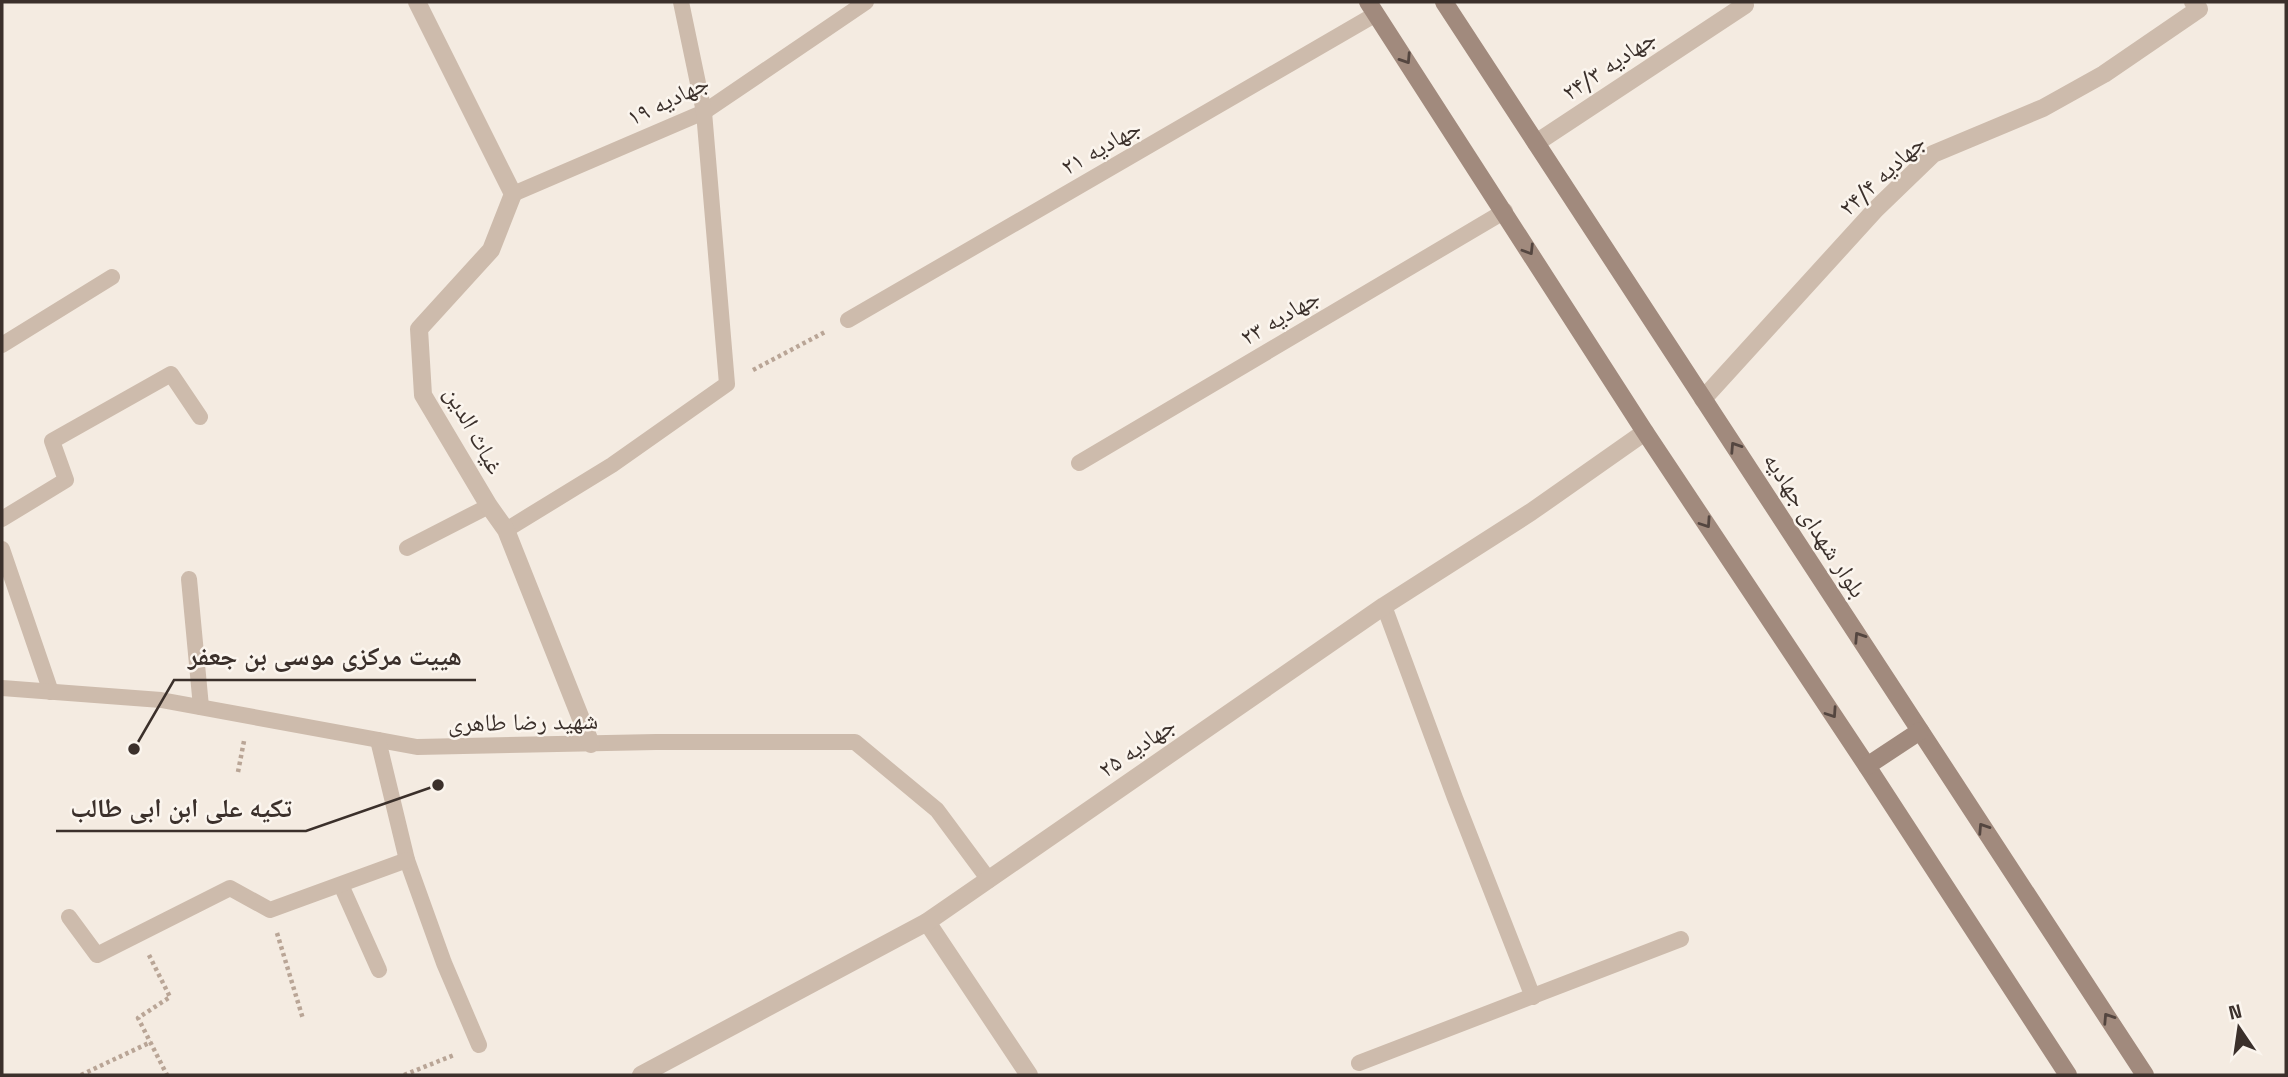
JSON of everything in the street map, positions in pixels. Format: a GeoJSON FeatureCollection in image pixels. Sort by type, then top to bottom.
{"type":"FeatureCollection","features":[{"type":"Feature","properties":{"kind":"main road","name":"بلوار شهدای جهادیه"},"geometry":{"type":"LineString","coordinates":[[1444,2],[2145,1075]]}},
{"type":"Feature","properties":{"kind":"main road"},"geometry":{"type":"LineString","coordinates":[[1372,8],[1645,432],[2068,1075]]}},
{"type":"Feature","properties":{"kind":"main road"},"geometry":{"type":"LineString","coordinates":[[1867,766],[1920,732]]}},
{"type":"Feature","properties":{"kind":"street"},"geometry":{"type":"LineString","coordinates":[[417,2],[513,194]]}},
{"type":"Feature","properties":{"kind":"street","name":"جهادیه ۲۴/۴"},"geometry":{"type":"LineString","coordinates":[[1703,399],[1876,209],[1933,153],[2043,108],[2104,74],[2200,4]]}},
{"type":"Feature","properties":{"kind":"street","name":"جهادیه ۲۴/۳"},"geometry":{"type":"LineString","coordinates":[[1535,144],[1745,5]]}},
{"type":"Feature","properties":{"kind":"street","name":"غیاث الدین"},"geometry":{"type":"LineString","coordinates":[[513,194],[491,250],[419,329],[423,395],[506,530],[591,744]]}},
{"type":"Feature","properties":{"kind":"street","name":"جهادیه ۲۵"},"geometry":{"type":"LineString","coordinates":[[641,1075],[927,922],[1384,606],[1531,512],[1645,432]]}},
{"type":"Feature","properties":{"kind":"street"},"geometry":{"type":"LineString","coordinates":[[927,922],[1029,1075]]}},
{"type":"Feature","properties":{"kind":"lane"},"geometry":{"type":"LineString","coordinates":[[506,530],[612,465],[727,384],[704,112],[681,2]]}},
{"type":"Feature","properties":{"kind":"lane","name":"جهادیه ۱۹"},"geometry":{"type":"LineString","coordinates":[[513,194],[704,112],[866,2]]}},
{"type":"Feature","properties":{"kind":"lane","name":"جهادیه ۲۱"},"geometry":{"type":"LineString","coordinates":[[848,320],[1372,8]]}},
{"type":"Feature","properties":{"kind":"lane","name":"جهادیه ۲۳"},"geometry":{"type":"LineString","coordinates":[[1079,463],[1505,211]]}},
{"type":"Feature","properties":{"kind":"lane"},"geometry":{"type":"LineString","coordinates":[[2,345],[112,276]]}},
{"type":"Feature","properties":{"kind":"lane"},"geometry":{"type":"LineString","coordinates":[[2,519],[65,480],[52,441],[171,374],[200,417]]}},
{"type":"Feature","properties":{"kind":"lane"},"geometry":{"type":"LineString","coordinates":[[407,548],[489,506]]}},
{"type":"Feature","properties":{"kind":"lane"},"geometry":{"type":"LineString","coordinates":[[2,549],[51,692]]}},
{"type":"Feature","properties":{"kind":"lane"},"geometry":{"type":"LineString","coordinates":[[189,579],[201,707]]}},
{"type":"Feature","properties":{"kind":"lane"},"geometry":{"type":"LineString","coordinates":[[1384,606],[1532,997]]}},
{"type":"Feature","properties":{"kind":"lane","name":"شهید رضا طاهری"},"geometry":{"type":"LineString","coordinates":[[2,688],[161,700],[417,747],[855,742],[937,810],[989,880]]}},
{"type":"Feature","properties":{"kind":"lane"},"geometry":{"type":"LineString","coordinates":[[378,740],[407,860],[444,963],[479,1045]]}},
{"type":"Feature","properties":{"kind":"lane"},"geometry":{"type":"LineString","coordinates":[[69,917],[97,956],[230,888],[270,910],[407,860]]}},
{"type":"Feature","properties":{"kind":"lane"},"geometry":{"type":"LineString","coordinates":[[341,885],[379,970]]}},
{"type":"Feature","properties":{"kind":"lane"},"geometry":{"type":"LineString","coordinates":[[1359,1063],[1682,939]]}},
{"type":"Feature","properties":{"kind":"path"},"geometry":{"type":"LineString","coordinates":[[727,384],[848,320]]}},
{"type":"Feature","properties":{"kind":"path"},"geometry":{"type":"LineString","coordinates":[[270,910],[303,1019]]}},
{"type":"Feature","properties":{"kind":"path"},"geometry":{"type":"LineString","coordinates":[[139,934],[170,997],[138,1018],[167,1075]]}},
{"type":"Feature","properties":{"kind":"path"},"geometry":{"type":"LineString","coordinates":[[81,1075],[151,1042]]}},
{"type":"Feature","properties":{"kind":"path"},"geometry":{"type":"LineString","coordinates":[[404,1075],[479,1045]]}},
{"type":"Feature","properties":{"kind":"place","name":"هییت مرکزی موسی بن جعفر"},"geometry":{"type":"Point","coordinates":[134,749]}},
{"type":"Feature","properties":{"kind":"place","name":"تکیه علی ابن ابی طالب"},"geometry":{"type":"Point","coordinates":[438,785]}}]}
